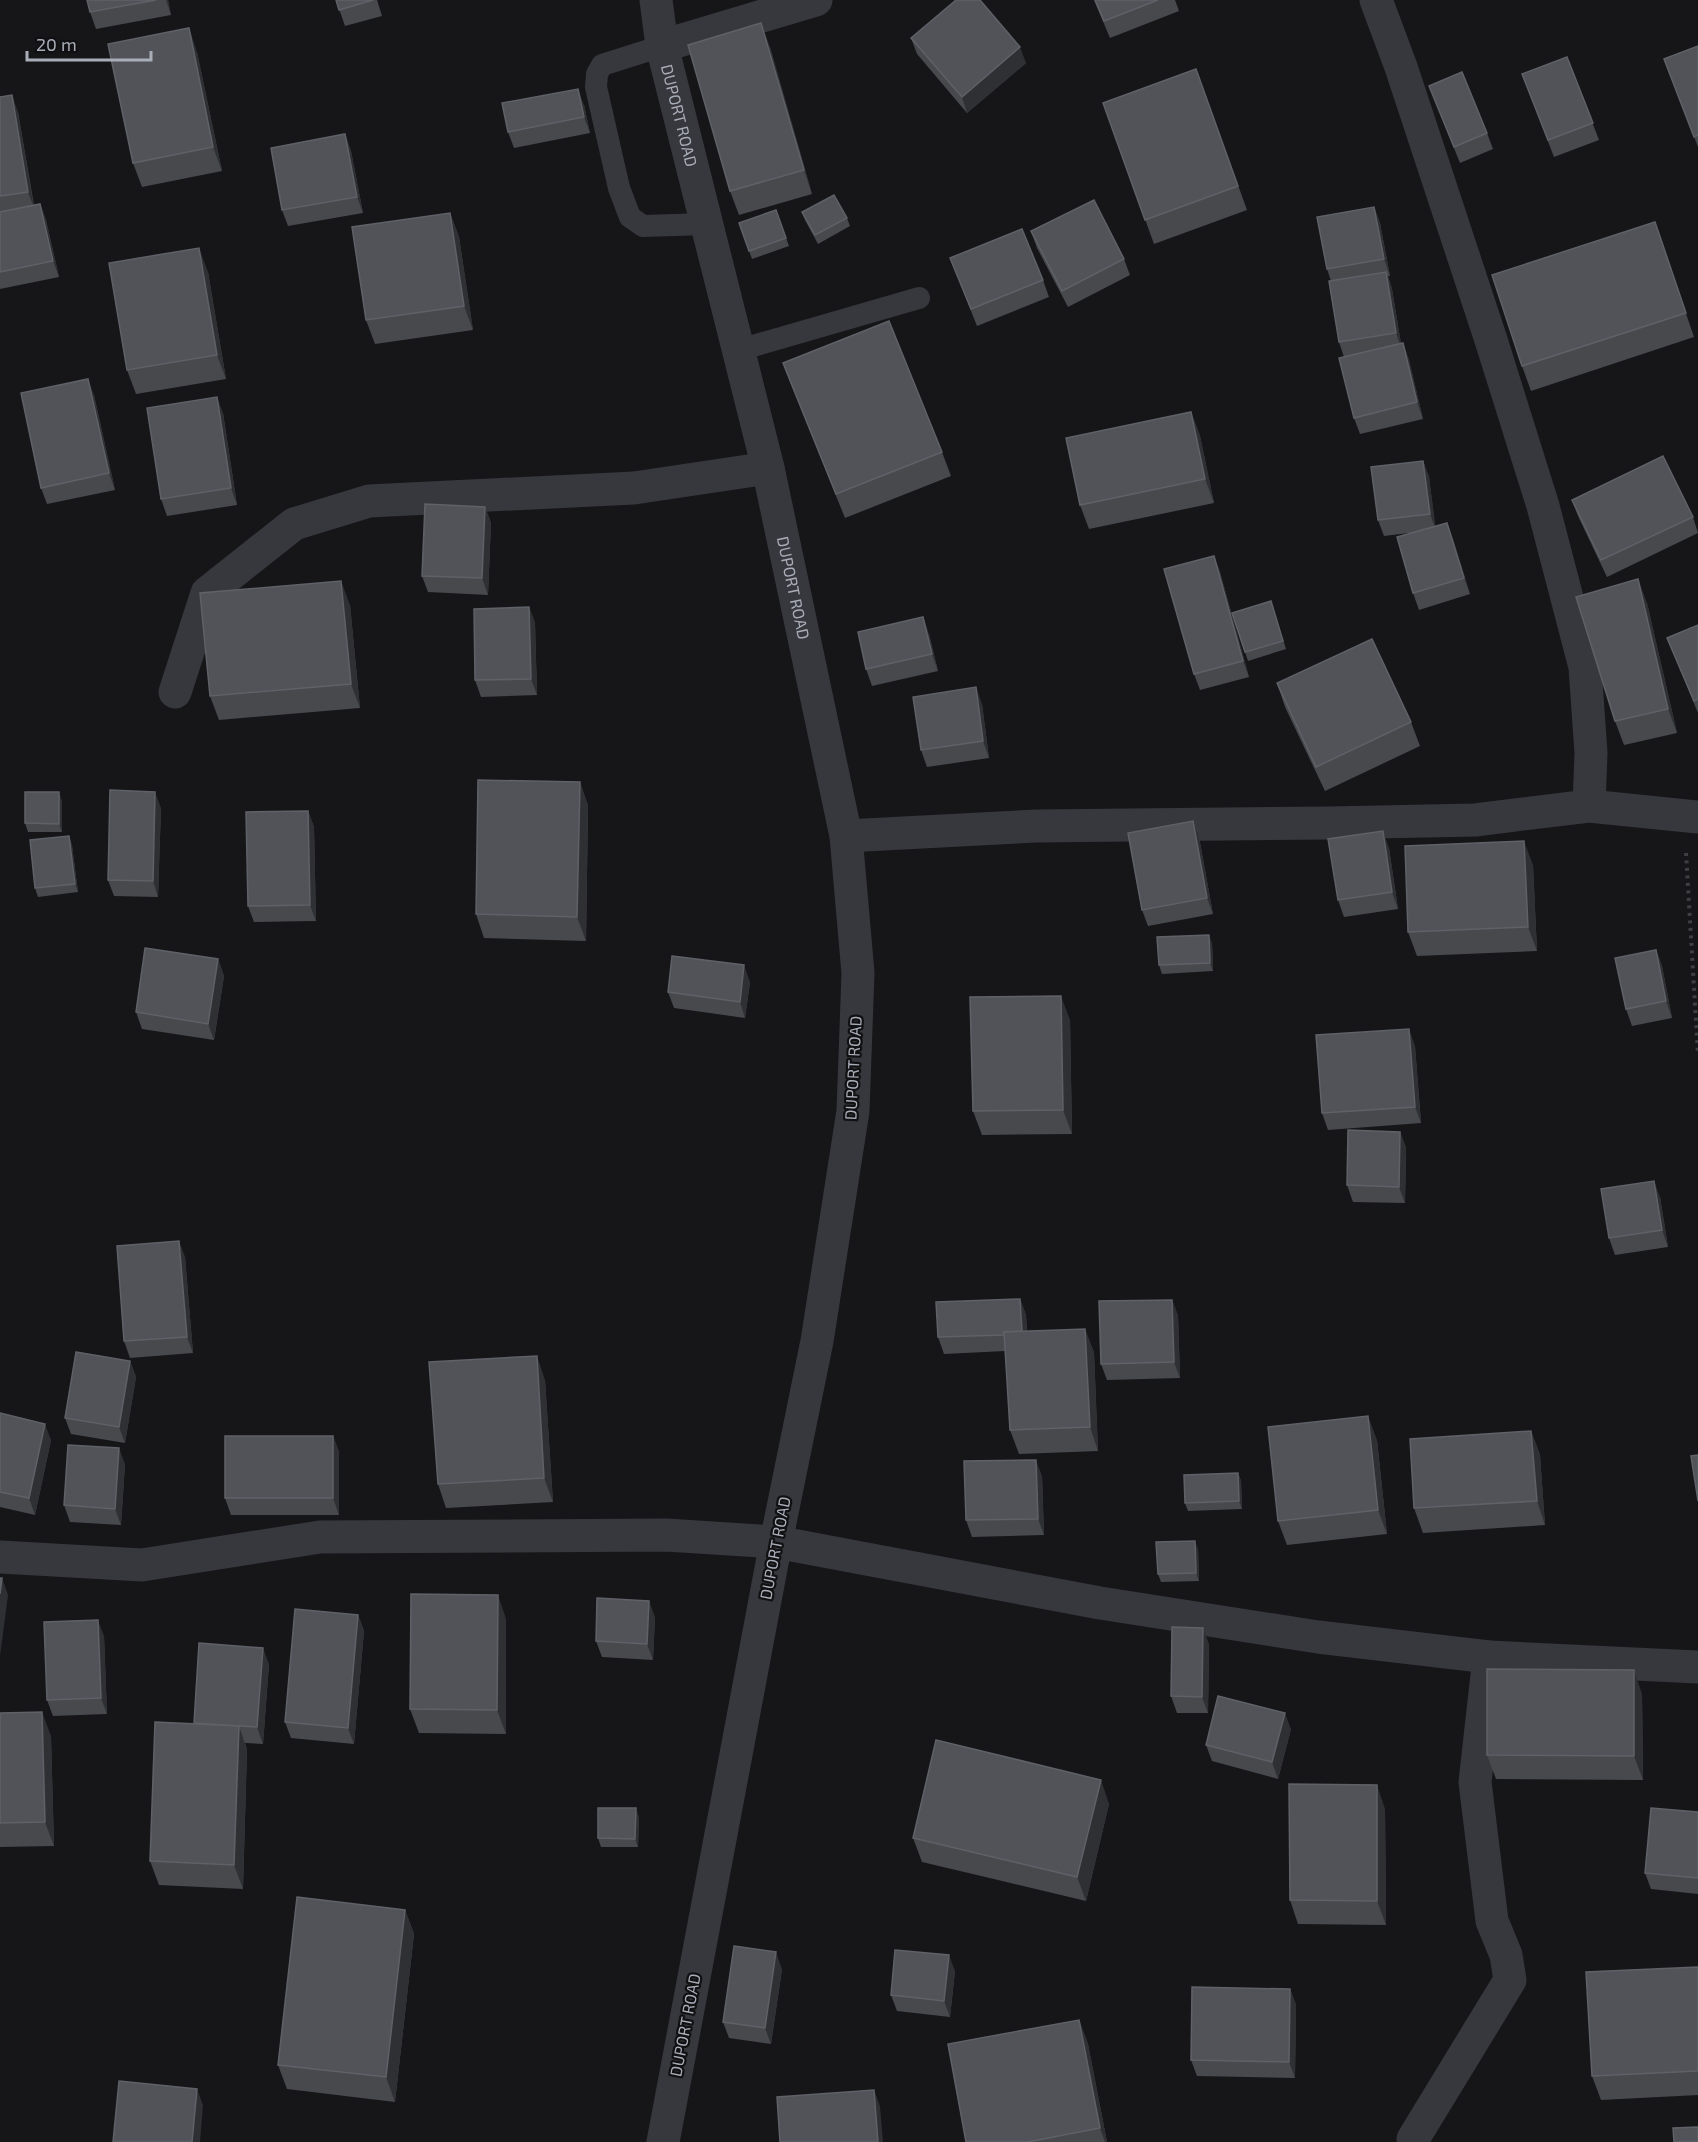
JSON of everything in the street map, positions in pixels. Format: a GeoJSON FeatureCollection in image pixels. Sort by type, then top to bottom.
{"type":"FeatureCollection","features":[{"type":"Feature","properties":{"kind":"street","name":"DUPORT ROAD"},"geometry":{"type":"LineString","coordinates":[[656,0],[662,46],[768,468],[846,836],[858,973],[853,1111],[817,1341],[776,1542],[663,2142]]}},
{"type":"Feature","properties":{"kind":"street"},"geometry":{"type":"LineString","coordinates":[[662,46],[816,0]]}},
{"type":"Feature","properties":{"kind":"street"},"geometry":{"type":"LineString","coordinates":[[1376,0],[1401,67],[1480,306],[1543,506],[1585,667],[1591,753],[1589,806]]}},
{"type":"Feature","properties":{"kind":"street"},"geometry":{"type":"LineString","coordinates":[[175,692],[207,593],[294,524],[369,501],[634,488],[768,468]]}},
{"type":"Feature","properties":{"kind":"street"},"geometry":{"type":"LineString","coordinates":[[846,836],[1036,825],[1475,820],[1589,806],[1691,817]]}},
{"type":"Feature","properties":{"kind":"street"},"geometry":{"type":"LineString","coordinates":[[0,1557],[142,1565],[320,1537],[666,1535],[776,1542],[1100,1603],[1318,1636],[1489,1658],[1698,1667]]}},
{"type":"Feature","properties":{"kind":"street"},"geometry":{"type":"LineString","coordinates":[[1413,2139],[1510,1980],[1506,1955],[1492,1921],[1475,1782],[1489,1658]]}},
{"type":"Feature","properties":{"kind":"lane"},"geometry":{"type":"LineString","coordinates":[[662,46],[602,65],[597,74],[596,87],[619,188],[630,217],[643,226],[707,224]]}},
{"type":"Feature","properties":{"kind":"lane"},"geometry":{"type":"LineString","coordinates":[[739,350],[919,298]]}},
{"type":"Feature","properties":{"kind":"path"},"geometry":{"type":"LineString","coordinates":[[1691,817],[1698,1055]]}},
{"type":"Feature","properties":{"kind":"building"},"geometry":{"type":"Polygon","coordinates":[[[87,0],[156,0],[90,12],[87,0]]]}},
{"type":"Feature","properties":{"kind":"building"},"geometry":{"type":"Polygon","coordinates":[[[336,0],[373,0],[339,10],[336,0]]]}},
{"type":"Feature","properties":{"kind":"building"},"geometry":{"type":"Polygon","coordinates":[[[956,0],[980,0],[1020,47],[962,97],[911,38],[956,0]]]}},
{"type":"Feature","properties":{"kind":"building"},"geometry":{"type":"Polygon","coordinates":[[[1095,0],[1158,0],[1104,21],[1095,0]]]}},
{"type":"Feature","properties":{"kind":"building"},"geometry":{"type":"Polygon","coordinates":[[[761,23],[804,170],[730,191],[688,45],[761,23]]]}},
{"type":"Feature","properties":{"kind":"building"},"geometry":{"type":"Polygon","coordinates":[[[189,28],[213,147],[133,163],[108,44],[189,28]]]}},
{"type":"Feature","properties":{"kind":"building"},"geometry":{"type":"Polygon","coordinates":[[[1698,46],[1698,135],[1694,137],[1664,59],[1698,46]]]}},
{"type":"Feature","properties":{"kind":"building"},"geometry":{"type":"Polygon","coordinates":[[[1567,57],[1593,123],[1548,140],[1522,74],[1567,57]]]}},
{"type":"Feature","properties":{"kind":"building"},"geometry":{"type":"Polygon","coordinates":[[[1196,69],[1238,186],[1145,220],[1103,103],[1196,69]]]}},
{"type":"Feature","properties":{"kind":"building"},"geometry":{"type":"Polygon","coordinates":[[[1462,72],[1487,133],[1454,147],[1429,86],[1462,72]]]}},
{"type":"Feature","properties":{"kind":"building"},"geometry":{"type":"Polygon","coordinates":[[[578,89],[584,117],[508,132],[502,103],[578,89]]]}},
{"type":"Feature","properties":{"kind":"building"},"geometry":{"type":"Polygon","coordinates":[[[12,95],[28,192],[0,196],[0,97],[12,95]]]}},
{"type":"Feature","properties":{"kind":"building"},"geometry":{"type":"Polygon","coordinates":[[[345,134],[357,197],[282,210],[271,148],[345,134]]]}},
{"type":"Feature","properties":{"kind":"building"},"geometry":{"type":"Polygon","coordinates":[[[834,195],[847,218],[815,235],[802,212],[834,195]]]}},
{"type":"Feature","properties":{"kind":"building"},"geometry":{"type":"Polygon","coordinates":[[[1094,200],[1124,259],[1062,291],[1031,231],[1094,200]]]}},
{"type":"Feature","properties":{"kind":"building"},"geometry":{"type":"Polygon","coordinates":[[[40,204],[53,261],[0,272],[0,212],[40,204]]]}},
{"type":"Feature","properties":{"kind":"building"},"geometry":{"type":"Polygon","coordinates":[[[1374,207],[1384,259],[1327,269],[1317,217],[1374,207]]]}},
{"type":"Feature","properties":{"kind":"building"},"geometry":{"type":"Polygon","coordinates":[[[776,210],[786,238],[749,251],[739,223],[776,210]]]}},
{"type":"Feature","properties":{"kind":"building"},"geometry":{"type":"Polygon","coordinates":[[[450,213],[464,306],[366,320],[352,227],[450,213]]]}},
{"type":"Feature","properties":{"kind":"building"},"geometry":{"type":"Polygon","coordinates":[[[1655,222],[1686,313],[1522,366],[1492,275],[1655,222]]]}},
{"type":"Feature","properties":{"kind":"building"},"geometry":{"type":"Polygon","coordinates":[[[1022,229],[1043,280],[971,309],[950,258],[1022,229]]]}},
{"type":"Feature","properties":{"kind":"building"},"geometry":{"type":"Polygon","coordinates":[[[199,248],[217,355],[127,370],[109,263],[199,248]]]}},
{"type":"Feature","properties":{"kind":"building"},"geometry":{"type":"Polygon","coordinates":[[[1386,272],[1396,333],[1339,342],[1329,281],[1386,272]]]}},
{"type":"Feature","properties":{"kind":"building"},"geometry":{"type":"Polygon","coordinates":[[[889,321],[942,452],[836,494],[783,363],[889,321]]]}},
{"type":"Feature","properties":{"kind":"building"},"geometry":{"type":"Polygon","coordinates":[[[1403,343],[1417,402],[1354,418],[1339,358],[1403,343]]]}},
{"type":"Feature","properties":{"kind":"building"},"geometry":{"type":"Polygon","coordinates":[[[88,379],[109,473],[41,488],[21,393],[88,379]]]}},
{"type":"Feature","properties":{"kind":"building"},"geometry":{"type":"Polygon","coordinates":[[[217,397],[231,488],[161,499],[147,408],[217,397]]]}},
{"type":"Feature","properties":{"kind":"building"},"geometry":{"type":"Polygon","coordinates":[[[1191,412],[1205,479],[1080,505],[1066,438],[1191,412]]]}},
{"type":"Feature","properties":{"kind":"building"},"geometry":{"type":"Polygon","coordinates":[[[1663,456],[1693,517],[1601,560],[1572,500],[1663,456]]]}},
{"type":"Feature","properties":{"kind":"building"},"geometry":{"type":"Polygon","coordinates":[[[1423,461],[1430,514],[1378,520],[1371,467],[1423,461]]]}},
{"type":"Feature","properties":{"kind":"building"},"geometry":{"type":"Polygon","coordinates":[[[425,504],[485,507],[482,578],[422,576],[425,504]]]}},
{"type":"Feature","properties":{"kind":"building"},"geometry":{"type":"Polygon","coordinates":[[[1447,523],[1464,578],[1413,593],[1397,537],[1447,523]]]}},
{"type":"Feature","properties":{"kind":"building"},"geometry":{"type":"Polygon","coordinates":[[[1214,556],[1243,661],[1194,674],[1164,569],[1214,556]]]}},
{"type":"Feature","properties":{"kind":"building"},"geometry":{"type":"Polygon","coordinates":[[[1638,579],[1668,709],[1615,721],[1576,597],[1638,579]]]}},
{"type":"Feature","properties":{"kind":"building"},"geometry":{"type":"Polygon","coordinates":[[[341,581],[351,684],[210,696],[200,593],[341,581]]]}},
{"type":"Feature","properties":{"kind":"building"},"geometry":{"type":"Polygon","coordinates":[[[1271,601],[1283,641],[1245,652],[1232,613],[1271,601]]]}},
{"type":"Feature","properties":{"kind":"building"},"geometry":{"type":"Polygon","coordinates":[[[529,607],[531,679],[475,680],[474,609],[529,607]]]}},
{"type":"Feature","properties":{"kind":"building"},"geometry":{"type":"Polygon","coordinates":[[[923,617],[932,654],[866,669],[858,632],[923,617]]]}},
{"type":"Feature","properties":{"kind":"building"},"geometry":{"type":"Polygon","coordinates":[[[1698,625],[1698,699],[1694,701],[1667,638],[1698,625]]]}},
{"type":"Feature","properties":{"kind":"building"},"geometry":{"type":"Polygon","coordinates":[[[1372,639],[1411,722],[1316,767],[1277,683],[1372,639]]]}},
{"type":"Feature","properties":{"kind":"building"},"geometry":{"type":"Polygon","coordinates":[[[976,687],[983,741],[921,750],[913,697],[976,687]]]}},
{"type":"Feature","properties":{"kind":"building"},"geometry":{"type":"Polygon","coordinates":[[[478,780],[580,782],[577,917],[476,914],[478,780]]]}},
{"type":"Feature","properties":{"kind":"building"},"geometry":{"type":"Polygon","coordinates":[[[110,790],[155,792],[153,881],[108,880],[110,790]]]}},
{"type":"Feature","properties":{"kind":"building"},"geometry":{"type":"Polygon","coordinates":[[[25,792],[59,792],[59,824],[25,823],[25,792]]]}},
{"type":"Feature","properties":{"kind":"building"},"geometry":{"type":"Polygon","coordinates":[[[308,811],[310,905],[248,906],[246,812],[308,811]]]}},
{"type":"Feature","properties":{"kind":"building"},"geometry":{"type":"Polygon","coordinates":[[[1193,821],[1207,898],[1142,910],[1128,833],[1193,821]]]}},
{"type":"Feature","properties":{"kind":"building"},"geometry":{"type":"Polygon","coordinates":[[[1383,831],[1392,892],[1338,900],[1328,839],[1383,831]]]}},
{"type":"Feature","properties":{"kind":"building"},"geometry":{"type":"Polygon","coordinates":[[[69,836],[75,884],[35,888],[30,840],[69,836]]]}},
{"type":"Feature","properties":{"kind":"building"},"geometry":{"type":"Polygon","coordinates":[[[1524,841],[1528,927],[1408,932],[1405,846],[1524,841]]]}},
{"type":"Feature","properties":{"kind":"building"},"geometry":{"type":"Polygon","coordinates":[[[1209,935],[1210,963],[1159,965],[1157,937],[1209,935]]]}},
{"type":"Feature","properties":{"kind":"building"},"geometry":{"type":"Polygon","coordinates":[[[145,948],[218,959],[208,1024],[136,1012],[145,948]]]}},
{"type":"Feature","properties":{"kind":"building"},"geometry":{"type":"Polygon","coordinates":[[[1656,950],[1666,1001],[1626,1009],[1615,958],[1656,950]]]}},
{"type":"Feature","properties":{"kind":"building"},"geometry":{"type":"Polygon","coordinates":[[[672,956],[744,965],[740,1002],[668,992],[672,956]]]}},
{"type":"Feature","properties":{"kind":"building"},"geometry":{"type":"Polygon","coordinates":[[[1061,996],[1063,1110],[973,1111],[970,997],[1061,996]]]}},
{"type":"Feature","properties":{"kind":"building"},"geometry":{"type":"Polygon","coordinates":[[[1409,1029],[1415,1107],[1322,1113],[1316,1035],[1409,1029]]]}},
{"type":"Feature","properties":{"kind":"building"},"geometry":{"type":"Polygon","coordinates":[[[1348,1130],[1400,1132],[1399,1187],[1347,1185],[1348,1130]]]}},
{"type":"Feature","properties":{"kind":"building"},"geometry":{"type":"Polygon","coordinates":[[[1654,1181],[1662,1230],[1609,1238],[1601,1189],[1654,1181]]]}},
{"type":"Feature","properties":{"kind":"building"},"geometry":{"type":"Polygon","coordinates":[[[179,1241],[187,1337],[124,1341],[117,1246],[179,1241]]]}},
{"type":"Feature","properties":{"kind":"building"},"geometry":{"type":"Polygon","coordinates":[[[1020,1299],[1022,1331],[1004,1332],[1004,1335],[938,1337],[936,1302],[1020,1299]]]}},
{"type":"Feature","properties":{"kind":"building"},"geometry":{"type":"Polygon","coordinates":[[[1172,1300],[1174,1362],[1101,1364],[1099,1301],[1172,1300]]]}},
{"type":"Feature","properties":{"kind":"building"},"geometry":{"type":"Polygon","coordinates":[[[1085,1329],[1090,1427],[1010,1430],[1004,1332],[1085,1329]]]}},
{"type":"Feature","properties":{"kind":"building"},"geometry":{"type":"Polygon","coordinates":[[[76,1352],[130,1361],[119,1427],[65,1418],[76,1352]]]}},
{"type":"Feature","properties":{"kind":"building"},"geometry":{"type":"Polygon","coordinates":[[[537,1356],[544,1478],[438,1484],[429,1362],[537,1356]]]}},
{"type":"Feature","properties":{"kind":"building"},"geometry":{"type":"Polygon","coordinates":[[[0,1413],[45,1424],[29,1498],[0,1492],[0,1413]]]}},
{"type":"Feature","properties":{"kind":"building"},"geometry":{"type":"Polygon","coordinates":[[[1368,1416],[1378,1510],[1278,1521],[1268,1427],[1368,1416]]]}},
{"type":"Feature","properties":{"kind":"building"},"geometry":{"type":"Polygon","coordinates":[[[1531,1431],[1537,1501],[1414,1508],[1410,1439],[1531,1431]]]}},
{"type":"Feature","properties":{"kind":"building"},"geometry":{"type":"Polygon","coordinates":[[[225,1436],[333,1436],[333,1498],[225,1498],[225,1436]]]}},
{"type":"Feature","properties":{"kind":"building"},"geometry":{"type":"Polygon","coordinates":[[[68,1445],[119,1448],[115,1509],[64,1505],[68,1445]]]}},
{"type":"Feature","properties":{"kind":"building"},"geometry":{"type":"Polygon","coordinates":[[[1698,1455],[1698,1501],[1691,1456],[1698,1455]]]}},
{"type":"Feature","properties":{"kind":"building"},"geometry":{"type":"Polygon","coordinates":[[[1036,1460],[1038,1519],[966,1520],[964,1461],[1036,1460]]]}},
{"type":"Feature","properties":{"kind":"building"},"geometry":{"type":"Polygon","coordinates":[[[1238,1473],[1239,1501],[1185,1503],[1184,1475],[1238,1473]]]}},
{"type":"Feature","properties":{"kind":"building"},"geometry":{"type":"Polygon","coordinates":[[[1195,1541],[1196,1573],[1158,1574],[1156,1542],[1195,1541]]]}},
{"type":"Feature","properties":{"kind":"building"},"geometry":{"type":"Polygon","coordinates":[[[411,1594],[498,1595],[497,1710],[410,1709],[411,1594]]]}},
{"type":"Feature","properties":{"kind":"building"},"geometry":{"type":"Polygon","coordinates":[[[597,1598],[649,1601],[647,1644],[596,1641],[597,1598]]]}},
{"type":"Feature","properties":{"kind":"building"},"geometry":{"type":"Polygon","coordinates":[[[295,1609],[358,1615],[348,1728],[285,1722],[295,1609]]]}},
{"type":"Feature","properties":{"kind":"building"},"geometry":{"type":"Polygon","coordinates":[[[98,1620],[101,1698],[47,1700],[44,1622],[98,1620]]]}},
{"type":"Feature","properties":{"kind":"building"},"geometry":{"type":"Polygon","coordinates":[[[1172,1627],[1203,1628],[1202,1697],[1171,1696],[1172,1627]]]}},
{"type":"Feature","properties":{"kind":"building"},"geometry":{"type":"Polygon","coordinates":[[[199,1643],[263,1648],[257,1727],[194,1723],[199,1643]]]}},
{"type":"Feature","properties":{"kind":"building"},"geometry":{"type":"Polygon","coordinates":[[[1487,1669],[1634,1670],[1634,1756],[1487,1755],[1487,1669]]]}},
{"type":"Feature","properties":{"kind":"building"},"geometry":{"type":"Polygon","coordinates":[[[1218,1696],[1285,1713],[1272,1762],[1206,1745],[1218,1696]]]}},
{"type":"Feature","properties":{"kind":"building"},"geometry":{"type":"Polygon","coordinates":[[[42,1712],[45,1822],[0,1823],[0,1713],[42,1712]]]}},
{"type":"Feature","properties":{"kind":"building"},"geometry":{"type":"Polygon","coordinates":[[[155,1722],[239,1726],[234,1865],[150,1861],[155,1722]]]}},
{"type":"Feature","properties":{"kind":"building"},"geometry":{"type":"Polygon","coordinates":[[[936,1740],[1101,1780],[1077,1877],[913,1838],[936,1740]]]}},
{"type":"Feature","properties":{"kind":"building"},"geometry":{"type":"Polygon","coordinates":[[[1289,1784],[1377,1785],[1377,1901],[1290,1900],[1289,1784]]]}},
{"type":"Feature","properties":{"kind":"building"},"geometry":{"type":"Polygon","coordinates":[[[598,1808],[636,1808],[635,1839],[598,1838],[598,1808]]]}},
{"type":"Feature","properties":{"kind":"building"},"geometry":{"type":"Polygon","coordinates":[[[1651,1808],[1698,1812],[1698,1878],[1645,1873],[1651,1808]]]}},
{"type":"Feature","properties":{"kind":"building"},"geometry":{"type":"Polygon","coordinates":[[[297,1897],[405,1910],[386,2077],[278,2065],[297,1897]]]}},
{"type":"Feature","properties":{"kind":"building"},"geometry":{"type":"Polygon","coordinates":[[[734,1946],[776,1952],[765,2028],[723,2022],[734,1946]]]}},
{"type":"Feature","properties":{"kind":"building"},"geometry":{"type":"Polygon","coordinates":[[[895,1950],[949,1955],[944,2001],[891,1995],[895,1950]]]}},
{"type":"Feature","properties":{"kind":"building"},"geometry":{"type":"Polygon","coordinates":[[[1698,1967],[1698,2071],[1592,2076],[1586,1972],[1698,1967]]]}},
{"type":"Feature","properties":{"kind":"building"},"geometry":{"type":"Polygon","coordinates":[[[1192,1987],[1290,1989],[1289,2062],[1191,2060],[1192,1987]]]}},
{"type":"Feature","properties":{"kind":"building"},"geometry":{"type":"Polygon","coordinates":[[[1079,2020],[1100,2128],[1028,2142],[966,2142],[948,2044],[1079,2020]]]}},
{"type":"Feature","properties":{"kind":"building"},"geometry":{"type":"Polygon","coordinates":[[[119,2081],[197,2089],[192,2142],[113,2142],[119,2081]]]}},
{"type":"Feature","properties":{"kind":"building"},"geometry":{"type":"Polygon","coordinates":[[[874,2090],[878,2142],[780,2142],[777,2097],[874,2090]]]}},
{"type":"Feature","properties":{"kind":"building"},"geometry":{"type":"Polygon","coordinates":[[[1698,2127],[1698,2142],[1674,2142],[1673,2128],[1698,2127]]]}}]}
